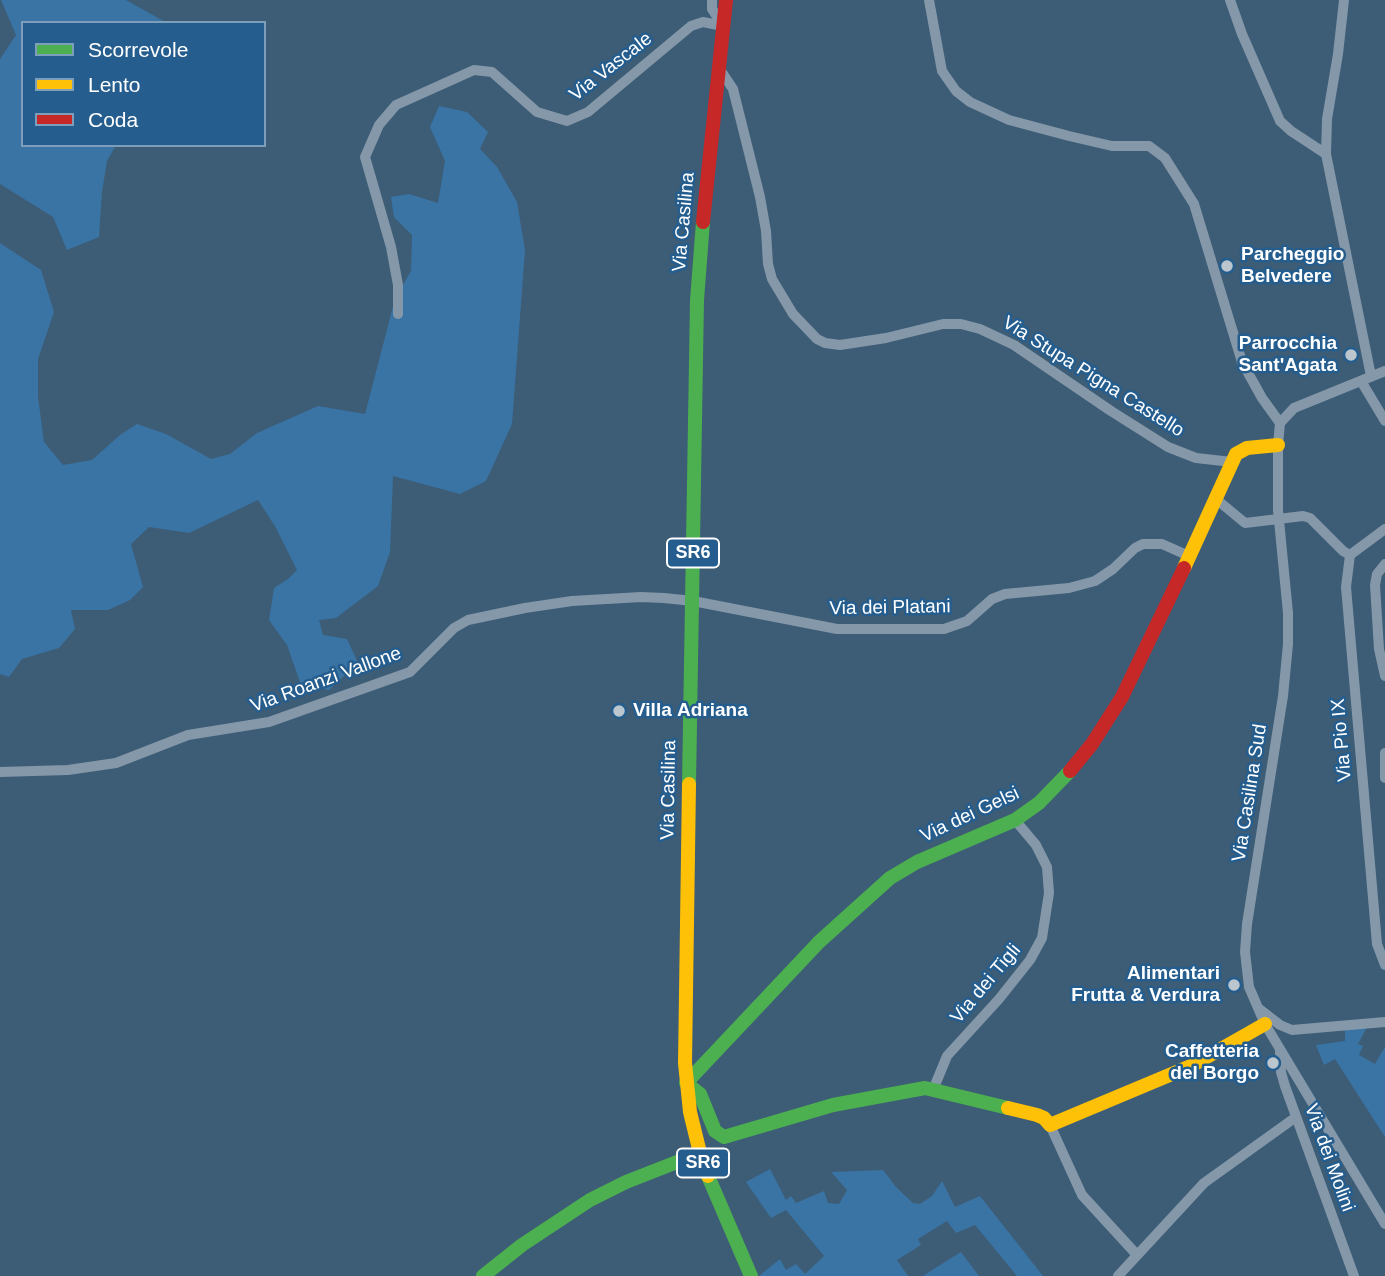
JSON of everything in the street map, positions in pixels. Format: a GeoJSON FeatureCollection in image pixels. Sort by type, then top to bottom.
{"type":"FeatureCollection","features":[{"type":"Feature","properties":{"kind":"street"},"geometry":{"type":"LineString","coordinates":[[712,0],[712,9],[723,26]]}},
{"type":"Feature","properties":{"kind":"street","name":"Via Casilina"},"geometry":{"type":"LineString","coordinates":[[726,0],[698,277],[684,1042],[691,1119],[700,1153],[751,1276]]}},
{"type":"Feature","properties":{"kind":"street"},"geometry":{"type":"LineString","coordinates":[[929,0],[942,71],[953,87],[970,102],[1009,120],[1084,140],[1112,146],[1150,146],[1167,161],[1196,210],[1242,362],[1280,423],[1294,408],[1385,371]]}},
{"type":"Feature","properties":{"kind":"street"},"geometry":{"type":"LineString","coordinates":[[1230,0],[1241,34],[1280,121],[1326,154]]}},
{"type":"Feature","properties":{"kind":"street"},"geometry":{"type":"LineString","coordinates":[[1344,0],[1327,119],[1326,154],[1366,379],[1385,421]]}},
{"type":"Feature","properties":{"kind":"street","name":"Via Vascale"},"geometry":{"type":"LineString","coordinates":[[398,314],[398,285],[391,247],[365,157],[379,125],[396,105],[474,69],[492,72],[537,112],[567,121],[588,112],[691,26],[703,22],[723,26]]}},
{"type":"Feature","properties":{"kind":"street","name":"Via Stupa Pigna Castello"},"geometry":{"type":"LineString","coordinates":[[718,66],[729,80],[734,94],[763,210],[767,260],[772,279],[793,314],[817,339],[840,345],[886,338],[943,324],[961,324],[980,329],[1014,345],[1168,447],[1196,458],[1232,462]]}},
{"type":"Feature","properties":{"kind":"street","name":"Via Casilina Sud"},"geometry":{"type":"LineString","coordinates":[[1280,423],[1279,519],[1289,635],[1282,707],[1246,933],[1246,971],[1255,1005],[1265,1024],[1385,1224]]}},
{"type":"Feature","properties":{"kind":"street"},"geometry":{"type":"LineString","coordinates":[[1232,462],[1236,454],[1243,449],[1278,444]]}},
{"type":"Feature","properties":{"kind":"street","name":"Via dei Gelsi"},"geometry":{"type":"LineString","coordinates":[[686,1083],[819,942],[890,878],[917,862],[1015,820],[1039,803],[1061,781],[1104,728],[1137,667],[1232,462]]}},
{"type":"Feature","properties":{"kind":"street"},"geometry":{"type":"LineString","coordinates":[[1216,499],[1245,523],[1303,516],[1310,518],[1350,555],[1385,529]]}},
{"type":"Feature","properties":{"kind":"street","name":"Via dei Platani"},"geometry":{"type":"LineString","coordinates":[[693,601],[836,629],[944,629],[967,621],[992,599],[1005,594],[1076,587],[1095,581],[1143,544],[1158,543],[1189,556]]}},
{"type":"Feature","properties":{"kind":"street","name":"Via Pio IX"},"geometry":{"type":"LineString","coordinates":[[1350,555],[1347,601],[1377,944],[1385,965]]}},
{"type":"Feature","properties":{"kind":"street"},"geometry":{"type":"LineString","coordinates":[[1385,565],[1375,581],[1379,649],[1385,676]]}},
{"type":"Feature","properties":{"kind":"street","name":"Via Roanzi Vallone"},"geometry":{"type":"LineString","coordinates":[[0,772],[68,770],[116,763],[188,735],[270,722],[410,672],[454,628],[468,620],[572,601],[641,597],[693,601]]}},
{"type":"Feature","properties":{"kind":"street"},"geometry":{"type":"LineString","coordinates":[[1385,754],[1385,778]]}},
{"type":"Feature","properties":{"kind":"street","name":"Via dei Tigli"},"geometry":{"type":"LineString","coordinates":[[933,1090],[947,1056],[1007,990],[1042,939],[1049,893],[1047,867],[1036,845],[1015,820]]}},
{"type":"Feature","properties":{"kind":"street"},"geometry":{"type":"LineString","coordinates":[[1255,1005],[1280,1025],[1292,1030],[1385,1021]]}},
{"type":"Feature","properties":{"kind":"street"},"geometry":{"type":"LineString","coordinates":[[1050,1125],[1191,1066],[1265,1024]]}},
{"type":"Feature","properties":{"kind":"street","name":"Via dei Molini"},"geometry":{"type":"LineString","coordinates":[[1280,1051],[1282,1076],[1354,1276]]}},
{"type":"Feature","properties":{"kind":"street"},"geometry":{"type":"LineString","coordinates":[[686,1083],[696,1088],[702,1096],[717,1134],[728,1138],[840,1104],[921,1088],[1037,1115],[1050,1125],[1082,1195],[1137,1255]]}},
{"type":"Feature","properties":{"kind":"street"},"geometry":{"type":"LineString","coordinates":[[1118,1276],[1203,1183],[1296,1117]]}},
{"type":"Feature","properties":{"kind":"street"},"geometry":{"type":"LineString","coordinates":[[483,1276],[522,1245],[590,1200],[625,1182],[700,1153]]}},
{"type":"Feature","properties":{"kind":"shaded area"},"geometry":{"type":"Polygon","coordinates":[[[1,0],[126,0],[163,21],[21,21],[21,147],[115,147],[107,161],[99,237],[67,250],[53,217],[0,184],[0,59],[16,35],[1,0]]]}},
{"type":"Feature","properties":{"kind":"shaded area"},"geometry":{"type":"Polygon","coordinates":[[[439,106],[467,112],[488,132],[480,149],[497,167],[517,202],[525,250],[512,424],[486,481],[460,494],[393,476],[390,552],[378,586],[336,618],[319,620],[323,635],[347,639],[358,663],[329,690],[301,685],[287,645],[269,620],[274,588],[297,570],[258,500],[189,533],[149,527],[131,544],[143,587],[130,600],[108,610],[71,610],[75,629],[59,648],[22,659],[9,677],[0,674],[0,243],[41,270],[54,312],[38,359],[38,397],[44,442],[63,465],[92,460],[137,424],[166,434],[211,459],[230,454],[257,433],[318,406],[365,414],[395,299],[411,271],[412,235],[394,217],[391,197],[409,194],[438,203],[445,161],[430,127],[439,106]]]}},
{"type":"Feature","properties":{"kind":"shaded area"},"geometry":{"type":"Polygon","coordinates":[[[1367,1027],[1358,1044],[1363,1046],[1359,1055],[1375,1064],[1385,1047],[1385,1137],[1335,1059],[1324,1065],[1316,1045],[1345,1041],[1345,1029],[1367,1027]]]}},
{"type":"Feature","properties":{"kind":"shaded area"},"geometry":{"type":"Polygon","coordinates":[[[770,1169],[786,1200],[791,1196],[796,1203],[824,1191],[828,1203],[839,1204],[847,1190],[831,1172],[883,1170],[913,1203],[920,1204],[932,1196],[942,1181],[955,1207],[980,1196],[1043,1276],[1017,1276],[975,1225],[956,1233],[947,1221],[918,1239],[921,1245],[897,1260],[908,1276],[759,1276],[780,1259],[786,1270],[796,1264],[805,1274],[824,1256],[786,1210],[771,1218],[746,1182],[770,1169]]]}},
{"type":"Feature","properties":{"kind":"shaded area"},"geometry":{"type":"Polygon","coordinates":[[[961,1252],[979,1276],[923,1276],[937,1267],[961,1252]]]}},
{"type":"Feature","properties":{"kind":"traffic: fast"},"geometry":{"type":"LineString","coordinates":[[689,784],[697,300],[703,222]]}},
{"type":"Feature","properties":{"kind":"traffic: fast"},"geometry":{"type":"LineString","coordinates":[[1008,1108],[925,1088],[833,1105],[724,1137],[715,1131],[700,1094],[686,1083],[819,942],[890,878],[917,862],[1015,820],[1039,803],[1070,771]]}},
{"type":"Feature","properties":{"kind":"traffic: fast"},"geometry":{"type":"LineString","coordinates":[[483,1276],[522,1245],[590,1200],[626,1182],[700,1153]]}},
{"type":"Feature","properties":{"kind":"traffic: fast"},"geometry":{"type":"LineString","coordinates":[[708,1176],[751,1276]]}},
{"type":"Feature","properties":{"kind":"traffic: slow"},"geometry":{"type":"LineString","coordinates":[[1184,568],[1236,454],[1247,448],[1278,445]]}},
{"type":"Feature","properties":{"kind":"traffic: slow"},"geometry":{"type":"LineString","coordinates":[[689,784],[685,1063],[690,1112],[708,1176]]}},
{"type":"Feature","properties":{"kind":"traffic: slow"},"geometry":{"type":"LineString","coordinates":[[1008,1108],[1037,1115],[1050,1125],[1191,1066],[1265,1024]]}},
{"type":"Feature","properties":{"kind":"traffic: jam"},"geometry":{"type":"LineString","coordinates":[[703,222],[726,0]]}},
{"type":"Feature","properties":{"kind":"traffic: jam"},"geometry":{"type":"LineString","coordinates":[[1070,771],[1092,744],[1122,697],[1184,568]]}},
{"type":"Feature","properties":{"kind":"place","name":"Parcheggio Belvedere"},"geometry":{"type":"Point","coordinates":[1227,266]}},
{"type":"Feature","properties":{"kind":"place","name":"Parrocchia Sant'Agata"},"geometry":{"type":"Point","coordinates":[1351,355]}},
{"type":"Feature","properties":{"kind":"place","name":"Villa Adriana"},"geometry":{"type":"Point","coordinates":[619,711]}},
{"type":"Feature","properties":{"kind":"place","name":"Alimentari Frutta & Verdura"},"geometry":{"type":"Point","coordinates":[1234,985]}},
{"type":"Feature","properties":{"kind":"place","name":"Caffetteria del Borgo"},"geometry":{"type":"Point","coordinates":[1273,1063]}}]}
